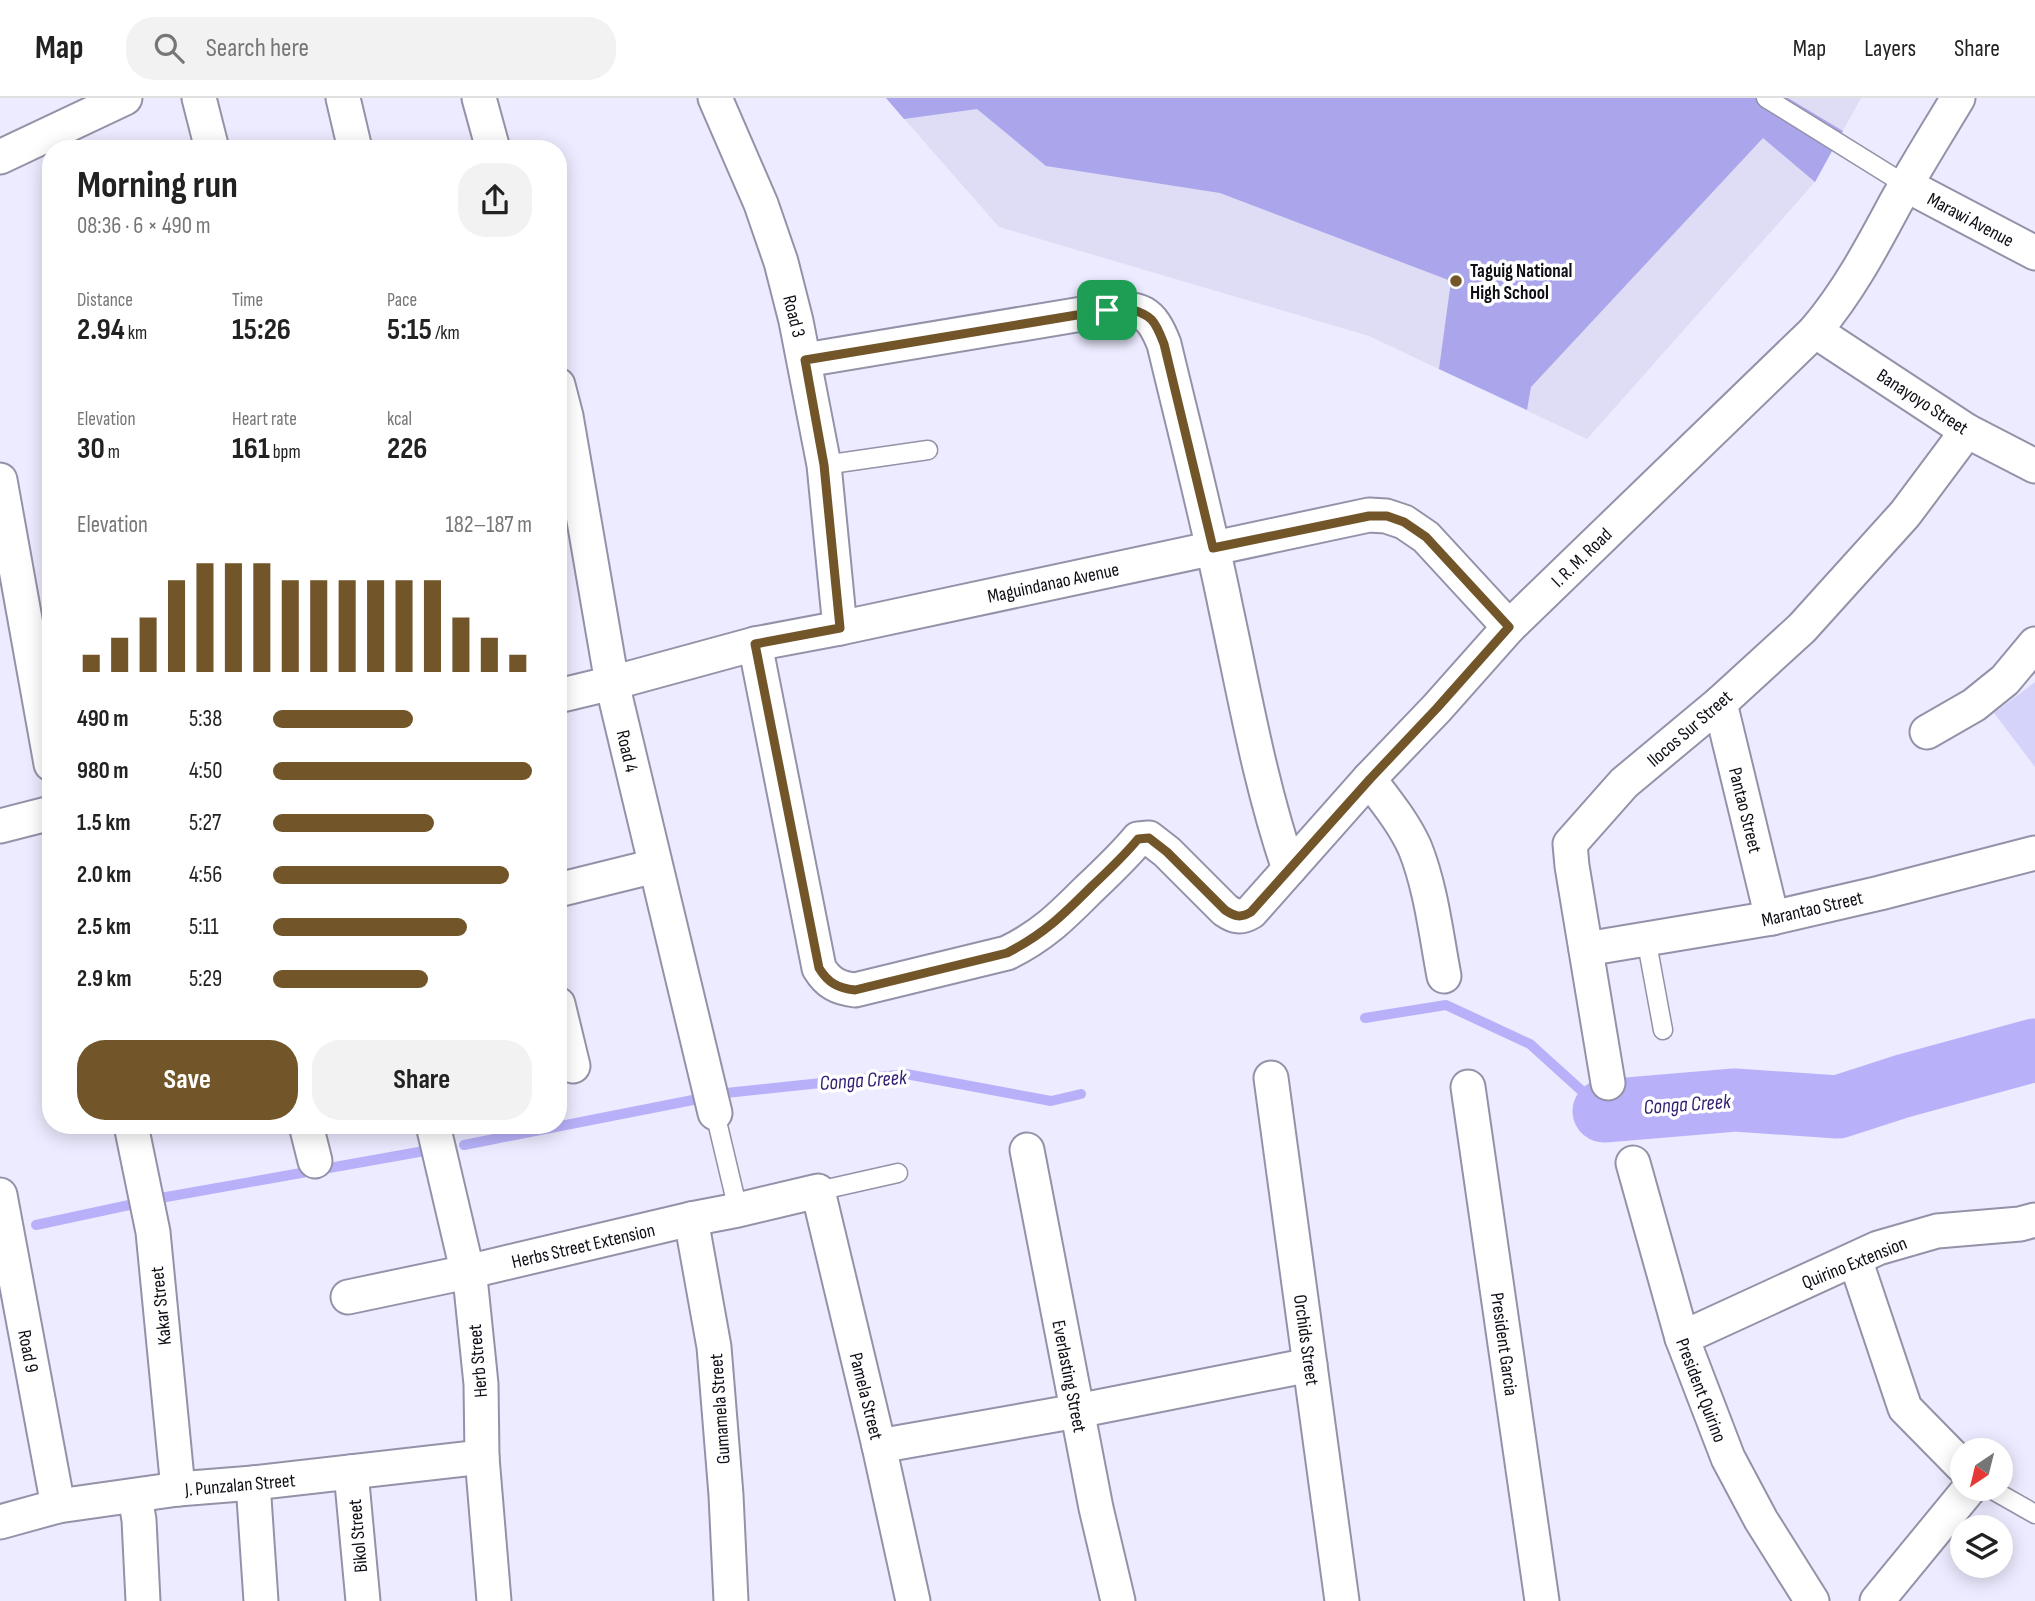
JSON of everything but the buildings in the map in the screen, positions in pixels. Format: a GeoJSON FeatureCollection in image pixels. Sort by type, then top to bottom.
{"type":"FeatureCollection","features":[{"type":"Feature","properties":{"kind":"street"},"geometry":{"type":"LineString","coordinates":[[79,136],[125,98]]}},
{"type":"Feature","properties":{"kind":"street"},"geometry":{"type":"LineString","coordinates":[[200,98],[210,140]]}},
{"type":"Feature","properties":{"kind":"street"},"geometry":{"type":"LineString","coordinates":[[343,98],[353,140]]}},
{"type":"Feature","properties":{"kind":"street"},"geometry":{"type":"LineString","coordinates":[[479,98],[491,140]]}},
{"type":"Feature","properties":{"kind":"street","name":"Road 3"},"geometry":{"type":"LineString","coordinates":[[715,98],[761,204],[781,262],[805,360],[824,465],[840,628]]}},
{"type":"Feature","properties":{"kind":"street","name":"I. R. M. Road"},"geometry":{"type":"LineString","coordinates":[[755,644],[819,968],[825,978],[834,985],[855,990],[1007,953],[1030,942],[1050,927],[1143,837],[1149,838],[1167,852],[1225,910],[1240,917],[1251,912],[1509,627],[1815,331],[1850,286],[1958,98]]}},
{"type":"Feature","properties":{"kind":"street"},"geometry":{"type":"LineString","coordinates":[[0,157],[42,146]]}},
{"type":"Feature","properties":{"kind":"street","name":"Marawi Avenue"},"geometry":{"type":"LineString","coordinates":[[1906,185],[2035,253]]}},
{"type":"Feature","properties":{"kind":"street"},"geometry":{"type":"LineString","coordinates":[[805,360],[1127,308],[1145,313],[1157,325],[1164,344],[1213,548],[1259,768],[1289,869]]}},
{"type":"Feature","properties":{"kind":"street","name":"Banayoyo Street"},"geometry":{"type":"LineString","coordinates":[[1815,331],[1967,431],[2035,466]]}},
{"type":"Feature","properties":{"kind":"street","name":"Road 4"},"geometry":{"type":"LineString","coordinates":[[567,424],[612,683],[715,1113]]}},
{"type":"Feature","properties":{"kind":"street","name":"Ilocos Sur Street"},"geometry":{"type":"LineString","coordinates":[[1608,1083],[1570,844],[1624,783],[1720,703],[1802,628],[1905,514],[1967,431]]}},
{"type":"Feature","properties":{"kind":"street"},"geometry":{"type":"LineString","coordinates":[[0,480],[42,714]]}},
{"type":"Feature","properties":{"kind":"street","name":"Maguindanao Avenue"},"geometry":{"type":"LineString","coordinates":[[567,694],[755,644],[1369,516],[1387,516],[1404,522],[1426,537],[1509,627]]}},
{"type":"Feature","properties":{"kind":"street"},"geometry":{"type":"LineString","coordinates":[[1927,732],[1975,705],[2004,680],[2035,644]]}},
{"type":"Feature","properties":{"kind":"street","name":"Pantao Street"},"geometry":{"type":"LineString","coordinates":[[1720,703],[1772,918]]}},
{"type":"Feature","properties":{"kind":"street"},"geometry":{"type":"LineString","coordinates":[[1370,779],[1394,812],[1414,847],[1426,886],[1444,976]]}},
{"type":"Feature","properties":{"kind":"street"},"geometry":{"type":"LineString","coordinates":[[0,826],[42,815]]}},
{"type":"Feature","properties":{"kind":"street","name":"Marantao Street"},"geometry":{"type":"LineString","coordinates":[[1586,949],[1772,918],[2035,853]]}},
{"type":"Feature","properties":{"kind":"street"},"geometry":{"type":"LineString","coordinates":[[567,888],[655,866]]}},
{"type":"Feature","properties":{"kind":"street"},"geometry":{"type":"LineString","coordinates":[[567,1041],[573,1066]]}},
{"type":"Feature","properties":{"kind":"street","name":"Orchids Street"},"geometry":{"type":"LineString","coordinates":[[1271,1078],[1342,1601]]}},
{"type":"Feature","properties":{"kind":"street","name":"President Garcia"},"geometry":{"type":"LineString","coordinates":[[1468,1087],[1542,1601]]}},
{"type":"Feature","properties":{"kind":"street","name":"Kakar Street"},"geometry":{"type":"LineString","coordinates":[[133,1134],[153,1232],[178,1489]]}},
{"type":"Feature","properties":{"kind":"street"},"geometry":{"type":"LineString","coordinates":[[308,1134],[316,1161]]}},
{"type":"Feature","properties":{"kind":"street","name":"Herb Street"},"geometry":{"type":"LineString","coordinates":[[435,1134],[471,1287],[481,1384],[482,1457],[494,1601]]}},
{"type":"Feature","properties":{"kind":"street","name":"Everlasting Street"},"geometry":{"type":"LineString","coordinates":[[1027,1150],[1096,1508],[1118,1601]]}},
{"type":"Feature","properties":{"kind":"street","name":"President Quirino"},"geometry":{"type":"LineString","coordinates":[[1633,1163],[1682,1338],[1728,1458],[1761,1520],[1812,1601]]}},
{"type":"Feature","properties":{"kind":"street","name":"Herbs Street Extension"},"geometry":{"type":"LineString","coordinates":[[348,1297],[818,1191]]}},
{"type":"Feature","properties":{"kind":"street","name":"Pamela Street"},"geometry":{"type":"LineString","coordinates":[[818,1191],[913,1601]]}},
{"type":"Feature","properties":{"kind":"street","name":"Road 9"},"geometry":{"type":"LineString","coordinates":[[0,1195],[58,1506]]}},
{"type":"Feature","properties":{"kind":"street","name":"Gumamela Street"},"geometry":{"type":"LineString","coordinates":[[691,1219],[715,1347],[731,1601]]}},
{"type":"Feature","properties":{"kind":"street","name":"Quirino Extension"},"geometry":{"type":"LineString","coordinates":[[1682,1338],[1878,1248],[1937,1231],[2020,1224],[2035,1220]]}},
{"type":"Feature","properties":{"kind":"street"},"geometry":{"type":"LineString","coordinates":[[1855,1259],[1905,1408],[1950,1454]]}},
{"type":"Feature","properties":{"kind":"street"},"geometry":{"type":"LineString","coordinates":[[879,1446],[1077,1411],[1310,1365]]}},
{"type":"Feature","properties":{"kind":"street","name":"J. Punzalan Street"},"geometry":{"type":"LineString","coordinates":[[0,1522],[58,1506],[178,1489],[482,1457]]}},
{"type":"Feature","properties":{"kind":"street","name":"Bikol Street"},"geometry":{"type":"LineString","coordinates":[[351,1472],[363,1601]]}},
{"type":"Feature","properties":{"kind":"street"},"geometry":{"type":"LineString","coordinates":[[253,1483],[261,1601]]}},
{"type":"Feature","properties":{"kind":"street"},"geometry":{"type":"LineString","coordinates":[[135,1496],[139,1520],[143,1601]]}},
{"type":"Feature","properties":{"kind":"street"},"geometry":{"type":"LineString","coordinates":[[1877,1601],[1958,1502]]}},
{"type":"Feature","properties":{"kind":"lane"},"geometry":{"type":"LineString","coordinates":[[1766,98],[1906,185]]}},
{"type":"Feature","properties":{"kind":"lane"},"geometry":{"type":"LineString","coordinates":[[824,465],[928,450]]}},
{"type":"Feature","properties":{"kind":"lane"},"geometry":{"type":"LineString","coordinates":[[1646,938],[1663,1030]]}},
{"type":"Feature","properties":{"kind":"lane"},"geometry":{"type":"LineString","coordinates":[[715,1113],[738,1210]]}},
{"type":"Feature","properties":{"kind":"lane"},"geometry":{"type":"LineString","coordinates":[[818,1191],[898,1173]]}},
{"type":"Feature","properties":{"kind":"lane"},"geometry":{"type":"LineString","coordinates":[[2012,1501],[2035,1514]]}},
{"type":"Feature","properties":{"kind":"shaded area","name":"Taguig National High School"},"geometry":{"type":"Polygon","coordinates":[[[886,98],[1861,98],[1815,182],[1587,439],[1369,336],[999,227],[886,98]]]}},
{"type":"Feature","properties":{"kind":"shaded area","name":"Taguig National High School"},"geometry":{"type":"Polygon","coordinates":[[[886,98],[1788,98],[1843,131],[1815,182],[1763,138],[1531,387],[1527,410],[1439,369],[1451,281],[1220,193],[1046,166],[977,109],[904,119],[886,98]]]}},
{"type":"Feature","properties":{"kind":"shaded area"},"geometry":{"type":"Polygon","coordinates":[[[2035,682],[2035,767],[1994,713],[2035,682]]]}},
{"type":"Feature","properties":{"kind":"waterway","name":"Conga Creek"},"geometry":{"type":"LineString","coordinates":[[1365,1018],[1446,1005],[1530,1044],[1604,1111]]}},
{"type":"Feature","properties":{"kind":"waterway","name":"Conga Creek"},"geometry":{"type":"LineString","coordinates":[[1604,1111],[1735,1100],[1838,1107],[1903,1086],[2035,1050]]}},
{"type":"Feature","properties":{"kind":"waterway","name":"Conga Creek"},"geometry":{"type":"LineString","coordinates":[[726,1093],[906,1074],[1051,1101],[1081,1094]]}},
{"type":"Feature","properties":{"kind":"waterway"},"geometry":{"type":"LineString","coordinates":[[567,1125],[698,1099]]}},
{"type":"Feature","properties":{"kind":"waterway"},"geometry":{"type":"LineString","coordinates":[[464,1145],[520,1134]]}},
{"type":"Feature","properties":{"kind":"waterway"},"geometry":{"type":"LineString","coordinates":[[155,1199],[430,1150]]}},
{"type":"Feature","properties":{"kind":"waterway"},"geometry":{"type":"LineString","coordinates":[[36,1225],[134,1204]]}},
{"type":"Feature","properties":{"kind":"place","name":"Taguig National High School"},"geometry":{"type":"Point","coordinates":[1456,281]}},
{"type":"Feature","properties":{"kind":"route"},"geometry":{"type":"LineString","coordinates":[[1127,308],[1145,313],[1157,325],[1164,344],[1213,548],[1369,516],[1387,516],[1404,522],[1426,537],[1509,627],[1251,912],[1240,917],[1232,915],[1167,852],[1149,838],[1143,837],[1050,927],[1030,942],[1007,953],[855,990],[844,989],[825,978],[819,968],[755,644],[840,628],[824,465],[805,360],[1107,310],[1127,308]]}}]}
